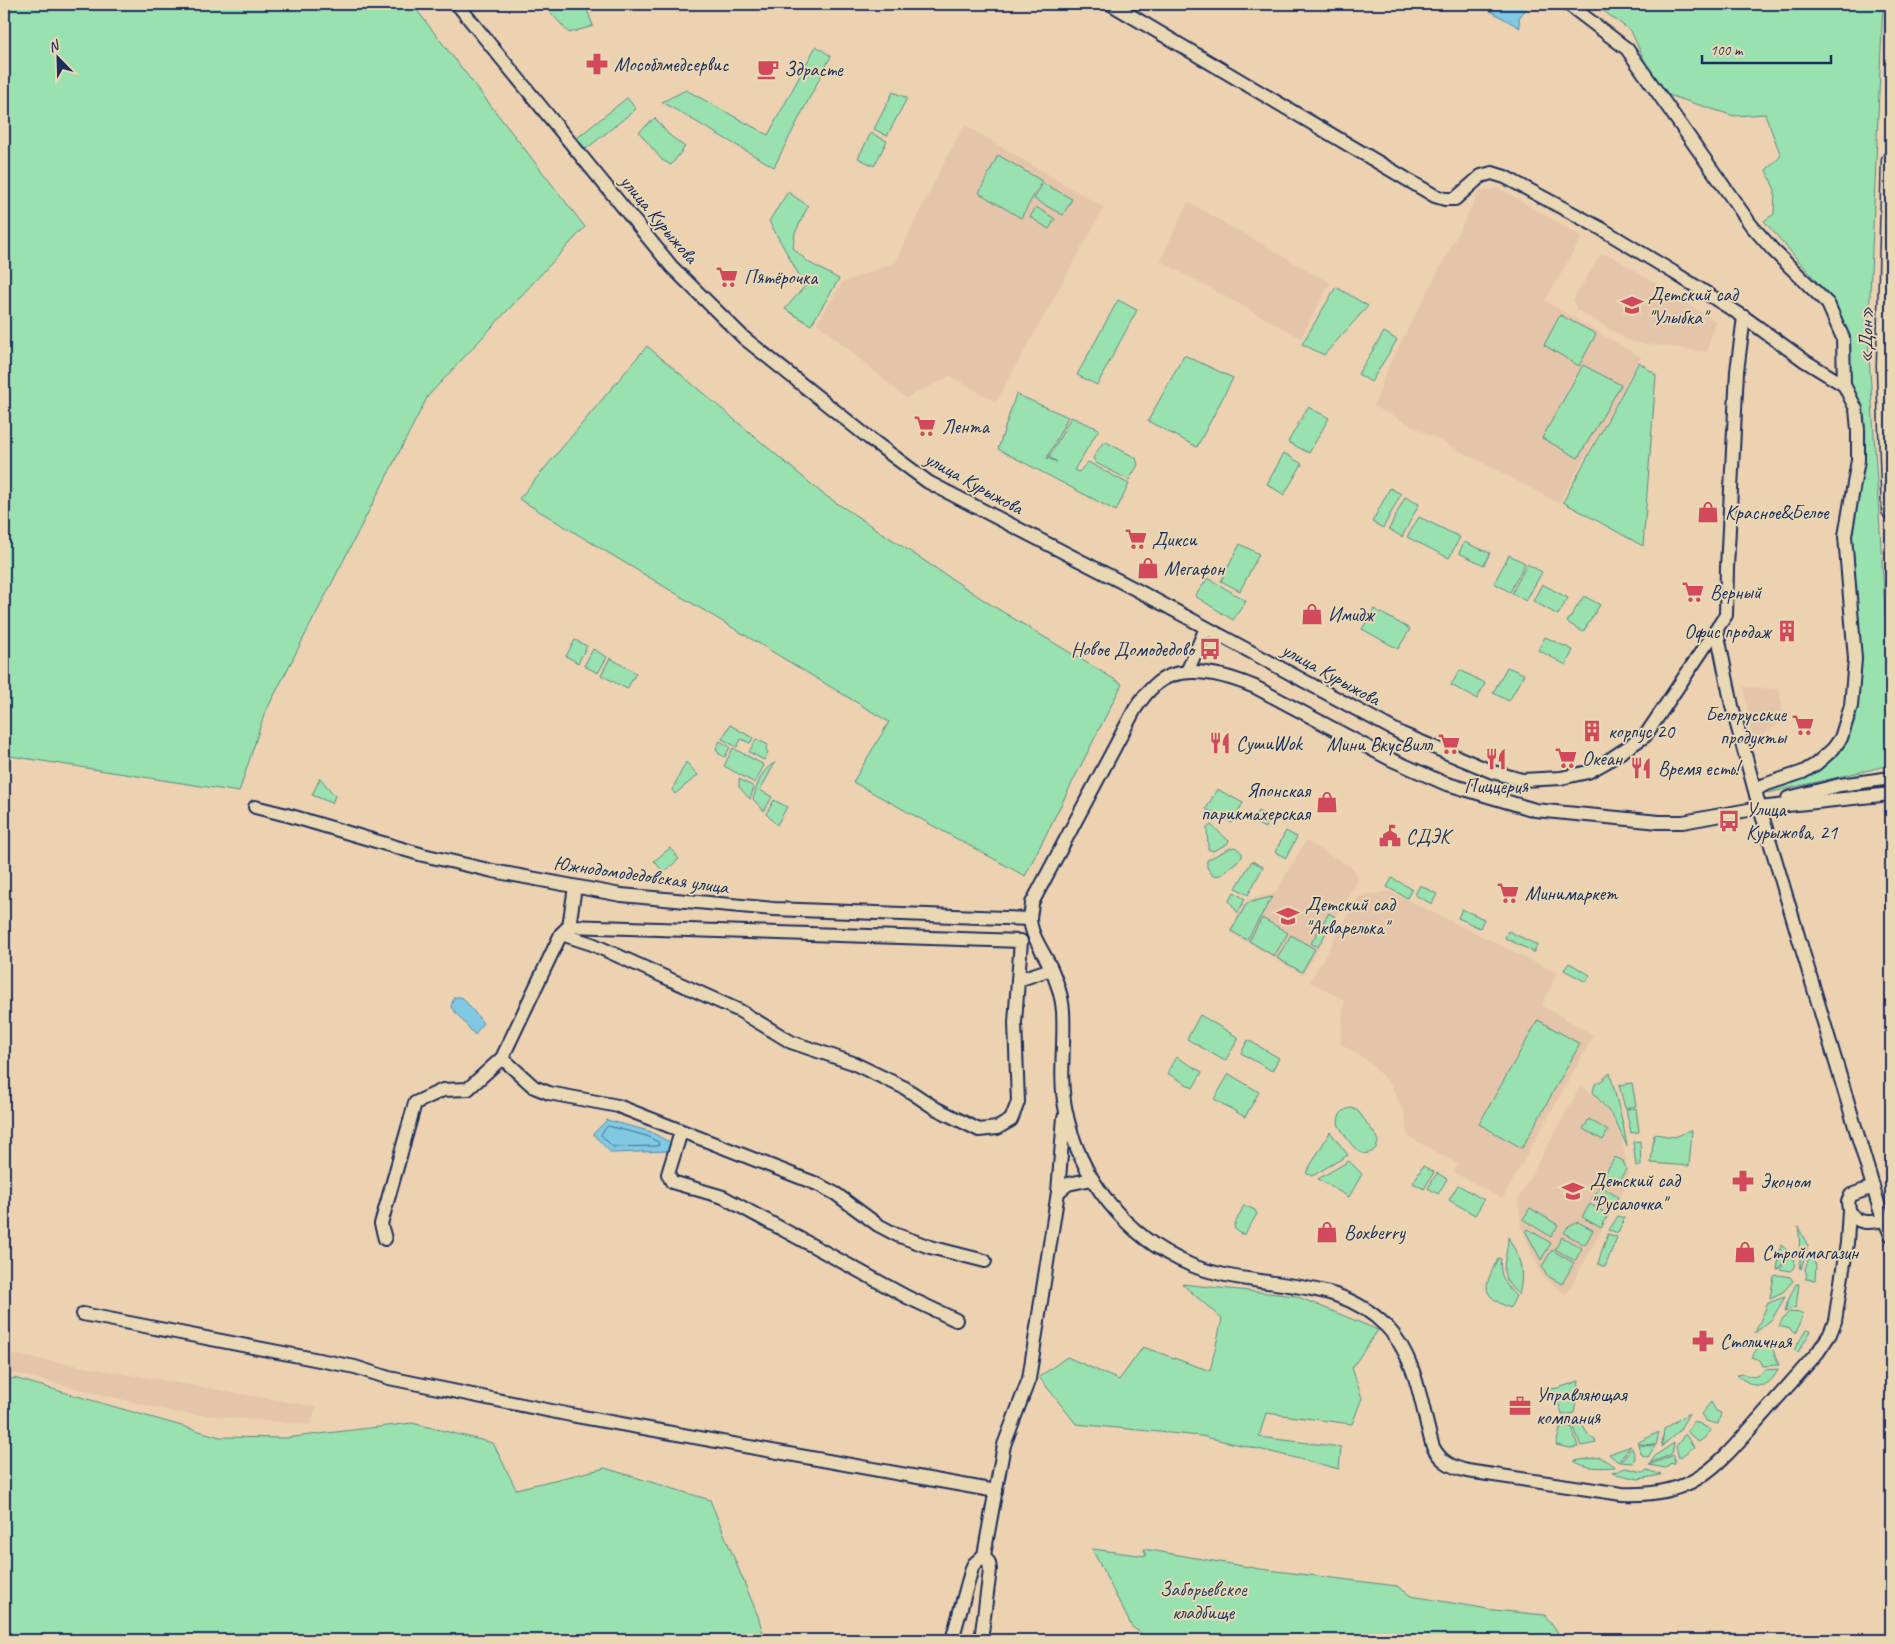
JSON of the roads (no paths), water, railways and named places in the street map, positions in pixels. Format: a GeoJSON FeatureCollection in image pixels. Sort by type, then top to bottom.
{"type":"FeatureCollection","features":[{"type":"Feature","properties":{"kind":"highway","name":"«Дон»"},"geometry":{"type":"LineString","coordinates":[[1891,160],[1886,366],[1891,510]]}},
{"type":"Feature","properties":{"kind":"street","name":"улица Курыжова"},"geometry":{"type":"LineString","coordinates":[[456,4],[672,267],[744,338],[868,438],[928,482],[1093,567],[1402,734],[1494,772],[1522,780],[1561,778],[1588,772],[1645,736],[1726,615],[1737,372],[1744,317]]}},
{"type":"Feature","properties":{"kind":"street"},"geometry":{"type":"LineString","coordinates":[[1111,4],[1435,196],[1445,200],[1455,199],[1481,176],[1492,173],[1505,177],[1600,228],[1744,317],[1805,362],[1844,385]]}},
{"type":"Feature","properties":{"kind":"street"},"geometry":{"type":"LineString","coordinates":[[1568,4],[1626,49],[1751,225],[1773,250],[1828,304],[1843,338],[1844,385],[1856,409],[1858,430],[1858,460],[1845,536],[1855,659],[1852,706],[1841,738],[1833,749],[1816,764],[1803,772],[1764,785],[1758,789],[1756,795]]}},
{"type":"Feature","properties":{"kind":"street"},"geometry":{"type":"LineString","coordinates":[[1187,672],[1206,628]]}},
{"type":"Feature","properties":{"kind":"street"},"geometry":{"type":"LineString","coordinates":[[1717,631],[1732,706],[1759,808],[1884,1220],[1891,1235]]}},
{"type":"Feature","properties":{"kind":"street"},"geometry":{"type":"LineString","coordinates":[[952,1640],[972,1568],[984,1556],[1004,1445],[1029,1379],[1058,1192],[1065,1106],[1062,1075],[1063,1011],[1060,993],[1051,969],[1033,932],[1030,919],[1032,903],[1135,709],[1156,684],[1169,676],[1187,672],[1221,675],[1239,680],[1390,759],[1444,783],[1535,810],[1659,822],[1683,822],[1759,808],[1886,795]]}},
{"type":"Feature","properties":{"kind":"street"},"geometry":{"type":"LineString","coordinates":[[1759,808],[1840,785],[1891,778]]}},
{"type":"Feature","properties":{"kind":"street","name":"Южнодомодедовская улица"},"geometry":{"type":"LineString","coordinates":[[255,807],[423,855],[621,895],[734,907],[1030,919]]}},
{"type":"Feature","properties":{"kind":"street"},"geometry":{"type":"LineString","coordinates":[[385,1240],[380,1224],[415,1103],[443,1090],[468,1089],[502,1058],[565,930],[575,887]]}},
{"type":"Feature","properties":{"kind":"street"},"geometry":{"type":"LineString","coordinates":[[565,930],[1021,942],[1015,1023],[1018,1102],[1011,1120],[996,1128],[979,1130],[935,1108],[905,1088],[853,1064],[792,1042],[740,1011],[565,930]]}},
{"type":"Feature","properties":{"kind":"street"},"geometry":{"type":"LineString","coordinates":[[1018,980],[1051,969]]}},
{"type":"Feature","properties":{"kind":"street"},"geometry":{"type":"LineString","coordinates":[[502,1058],[534,1087],[549,1094],[618,1106],[818,1184],[836,1194],[878,1225],[897,1234],[930,1247],[985,1261]]}},
{"type":"Feature","properties":{"kind":"street"},"geometry":{"type":"LineString","coordinates":[[1065,1106],[1079,1153],[1092,1179],[1111,1207],[1130,1227],[1150,1242],[1191,1265],[1228,1276],[1324,1290],[1359,1305],[1373,1315],[1392,1333],[1409,1362],[1433,1448],[1444,1462],[1467,1471],[1622,1494],[1644,1495],[1662,1493],[1681,1487],[1707,1473],[1722,1461],[1818,1352],[1830,1334],[1835,1321],[1846,1243],[1848,1202],[1851,1195],[1874,1187]]}},
{"type":"Feature","properties":{"kind":"street"},"geometry":{"type":"LineString","coordinates":[[681,1132],[668,1174],[672,1182],[723,1196],[907,1297],[956,1320]]}},
{"type":"Feature","properties":{"kind":"street"},"geometry":{"type":"LineString","coordinates":[[1058,1192],[1068,1184],[1092,1179]]}},
{"type":"Feature","properties":{"kind":"street"},"geometry":{"type":"LineString","coordinates":[[1848,1210],[1852,1218],[1866,1222],[1884,1220]]}},
{"type":"Feature","properties":{"kind":"street"},"geometry":{"type":"LineString","coordinates":[[1846,1243],[1854,1230],[1866,1222]]}},
{"type":"Feature","properties":{"kind":"street"},"geometry":{"type":"LineString","coordinates":[[83,1314],[354,1367],[389,1378],[571,1415],[996,1492]]}},
{"type":"Feature","properties":{"kind":"street"},"geometry":{"type":"LineString","coordinates":[[981,1640],[990,1570],[989,1563],[984,1556]]}},
{"type":"Feature","properties":{"kind":"water"},"geometry":{"type":"Polygon","coordinates":[[[1478,4],[1527,4],[1528,6],[1519,18],[1520,28],[1478,4]]]}},
{"type":"Feature","properties":{"kind":"water"},"geometry":{"type":"Polygon","coordinates":[[[454,997],[462,997],[483,1023],[475,1035],[451,1007],[454,997]]]}},
{"type":"Feature","properties":{"kind":"water"},"geometry":{"type":"Polygon","coordinates":[[[607,1120],[649,1131],[671,1143],[667,1151],[611,1153],[593,1134],[607,1120]]]}},
{"type":"Feature","properties":{"kind":"place","name":"Мособлмедсервис"},"geometry":{"type":"Point","coordinates":[597,64]}},
{"type":"Feature","properties":{"kind":"place","name":"Здрасте"},"geometry":{"type":"Point","coordinates":[768,69]}},
{"type":"Feature","properties":{"kind":"place","name":"Пятёрочка"},"geometry":{"type":"Point","coordinates":[727,277]}},
{"type":"Feature","properties":{"kind":"place","name":"Детский сад \"Улыбка\""},"geometry":{"type":"Point","coordinates":[1632,305]}},
{"type":"Feature","properties":{"kind":"place","name":"Лента"},"geometry":{"type":"Point","coordinates":[925,426]}},
{"type":"Feature","properties":{"kind":"place","name":"Красное&Белое"},"geometry":{"type":"Point","coordinates":[1708,512]}},
{"type":"Feature","properties":{"kind":"place","name":"Дикси"},"geometry":{"type":"Point","coordinates":[1136,539]}},
{"type":"Feature","properties":{"kind":"place","name":"Мегафон"},"geometry":{"type":"Point","coordinates":[1148,568]}},
{"type":"Feature","properties":{"kind":"place","name":"Верный"},"geometry":{"type":"Point","coordinates":[1693,592]}},
{"type":"Feature","properties":{"kind":"place","name":"Имидж"},"geometry":{"type":"Point","coordinates":[1312,614]}},
{"type":"Feature","properties":{"kind":"place","name":"Офис продаж"},"geometry":{"type":"Point","coordinates":[1787,631]}},
{"type":"Feature","properties":{"kind":"place","name":"Новое Домодедово"},"geometry":{"type":"Point","coordinates":[1210,649]}},
{"type":"Feature","properties":{"kind":"place","name":"Белорусские продукты"},"geometry":{"type":"Point","coordinates":[1803,725]}},
{"type":"Feature","properties":{"kind":"place","name":"корпус 20"},"geometry":{"type":"Point","coordinates":[1592,731]}},
{"type":"Feature","properties":{"kind":"place","name":"СушиWok"},"geometry":{"type":"Point","coordinates":[1220,743]}},
{"type":"Feature","properties":{"kind":"place","name":"Мини ВкусВилл"},"geometry":{"type":"Point","coordinates":[1449,744]}},
{"type":"Feature","properties":{"kind":"place","name":"Океан"},"geometry":{"type":"Point","coordinates":[1566,758]}},
{"type":"Feature","properties":{"kind":"place","name":"Пиццерия"},"geometry":{"type":"Point","coordinates":[1496,759]}},
{"type":"Feature","properties":{"kind":"place","name":"Время есть!"},"geometry":{"type":"Point","coordinates":[1641,768]}},
{"type":"Feature","properties":{"kind":"place","name":"Японская парикмахерская"},"geometry":{"type":"Point","coordinates":[1327,802]}},
{"type":"Feature","properties":{"kind":"place","name":"Улица Курыжова, 21"},"geometry":{"type":"Point","coordinates":[1729,821]}},
{"type":"Feature","properties":{"kind":"place","name":"СДЭК"},"geometry":{"type":"Point","coordinates":[1390,836]}},
{"type":"Feature","properties":{"kind":"place","name":"Минимаркет"},"geometry":{"type":"Point","coordinates":[1508,893]}},
{"type":"Feature","properties":{"kind":"place","name":"Детский сад \"Акварелька\""},"geometry":{"type":"Point","coordinates":[1288,916]}},
{"type":"Feature","properties":{"kind":"place","name":"Эконом"},"geometry":{"type":"Point","coordinates":[1743,1181]}},
{"type":"Feature","properties":{"kind":"place","name":"Детский сад \"Русалочка\""},"geometry":{"type":"Point","coordinates":[1573,1191]}},
{"type":"Feature","properties":{"kind":"place","name":"Boxberry"},"geometry":{"type":"Point","coordinates":[1327,1232]}},
{"type":"Feature","properties":{"kind":"place","name":"Строймагазин"},"geometry":{"type":"Point","coordinates":[1745,1252]}},
{"type":"Feature","properties":{"kind":"place","name":"Столичная"},"geometry":{"type":"Point","coordinates":[1703,1341]}},
{"type":"Feature","properties":{"kind":"place","name":"Управляющая компания"},"geometry":{"type":"Point","coordinates":[1520,1406]}},
{"type":"Feature","properties":{"kind":"park label","name":"Заборьевское кладбище"},"geometry":{"type":"Point","coordinates":[1203,1600]}}]}
